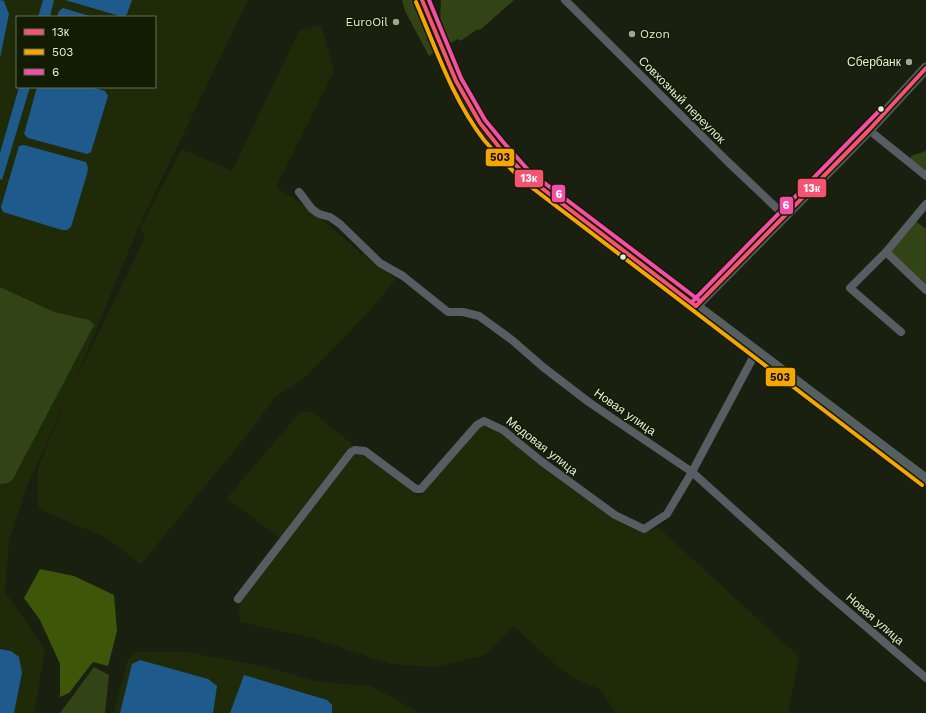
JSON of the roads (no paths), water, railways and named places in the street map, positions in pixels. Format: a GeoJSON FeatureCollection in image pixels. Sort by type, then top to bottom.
{"type":"FeatureCollection","features":[{"type":"Feature","properties":{"kind":"main road"},"geometry":{"type":"LineString","coordinates":[[425,3],[456,81],[480,123],[499,148],[526,176],[926,480]]}},
{"type":"Feature","properties":{"kind":"street","name":"Совхозный переулок"},"geometry":{"type":"LineString","coordinates":[[565,0],[727,161],[786,216]]}},
{"type":"Feature","properties":{"kind":"street"},"geometry":{"type":"LineString","coordinates":[[696,306],[870,130],[926,68]]}},
{"type":"Feature","properties":{"kind":"street"},"geometry":{"type":"LineString","coordinates":[[870,130],[926,176]]}},
{"type":"Feature","properties":{"kind":"street","name":"Новая улица"},"geometry":{"type":"LineString","coordinates":[[299,192],[312,209],[319,214],[330,217],[340,224],[380,264],[403,276],[448,312],[463,312],[479,316],[512,340],[542,367],[590,403],[692,472],[822,589],[926,678]]}},
{"type":"Feature","properties":{"kind":"street"},"geometry":{"type":"LineString","coordinates":[[901,332],[850,288],[886,252],[926,204]]}},
{"type":"Feature","properties":{"kind":"street"},"geometry":{"type":"LineString","coordinates":[[886,252],[926,290]]}},
{"type":"Feature","properties":{"kind":"street"},"geometry":{"type":"LineString","coordinates":[[692,472],[756,352]]}},
{"type":"Feature","properties":{"kind":"street","name":"Медовая улица"},"geometry":{"type":"LineString","coordinates":[[238,599],[351,452],[355,450],[368,453],[416,489],[421,489],[481,421],[488,422],[503,430],[541,461],[615,516],[644,528],[667,514],[692,472]]}},
{"type":"Feature","properties":{"kind":"water"},"geometry":{"type":"Polygon","coordinates":[[[0,0],[4,1],[9,14],[0,58],[0,0]]]}},
{"type":"Feature","properties":{"kind":"water"},"geometry":{"type":"Polygon","coordinates":[[[43,0],[54,0],[50,16],[38,16],[43,0]]]}},
{"type":"Feature","properties":{"kind":"water"},"geometry":{"type":"Polygon","coordinates":[[[65,0],[132,0],[127,14],[124,16],[120,16],[65,0]]]}},
{"type":"Feature","properties":{"kind":"water"},"geometry":{"type":"Polygon","coordinates":[[[63,8],[90,16],[57,16],[59,11],[63,8]]]}},
{"type":"Feature","properties":{"kind":"water"},"geometry":{"type":"Polygon","coordinates":[[[19,88],[30,88],[2,180],[0,179],[0,153],[19,88]]]}},
{"type":"Feature","properties":{"kind":"water"},"geometry":{"type":"Polygon","coordinates":[[[37,88],[94,88],[105,91],[108,96],[91,152],[87,154],[28,138],[24,134],[37,88]]]}},
{"type":"Feature","properties":{"kind":"water"},"geometry":{"type":"Polygon","coordinates":[[[24,145],[86,162],[88,168],[87,174],[71,227],[67,230],[62,230],[3,212],[1,207],[19,146],[24,145]]]}},
{"type":"Feature","properties":{"kind":"water"},"geometry":{"type":"Polygon","coordinates":[[[0,649],[11,651],[19,657],[22,673],[14,713],[0,713],[0,649]]]}},
{"type":"Feature","properties":{"kind":"water"},"geometry":{"type":"Polygon","coordinates":[[[140,660],[208,679],[217,686],[213,713],[120,713],[132,664],[140,660]]]}},
{"type":"Feature","properties":{"kind":"water"},"geometry":{"type":"Polygon","coordinates":[[[244,675],[327,700],[332,705],[332,713],[230,713],[244,675]]]}},
{"type":"Feature","properties":{"kind":"place","name":"EuroOil"},"geometry":{"type":"Point","coordinates":[396,22]}},
{"type":"Feature","properties":{"kind":"place","name":"Ozon"},"geometry":{"type":"Point","coordinates":[632,34]}},
{"type":"Feature","properties":{"kind":"place","name":"Сбербанк"},"geometry":{"type":"Point","coordinates":[909,62]}}]}
